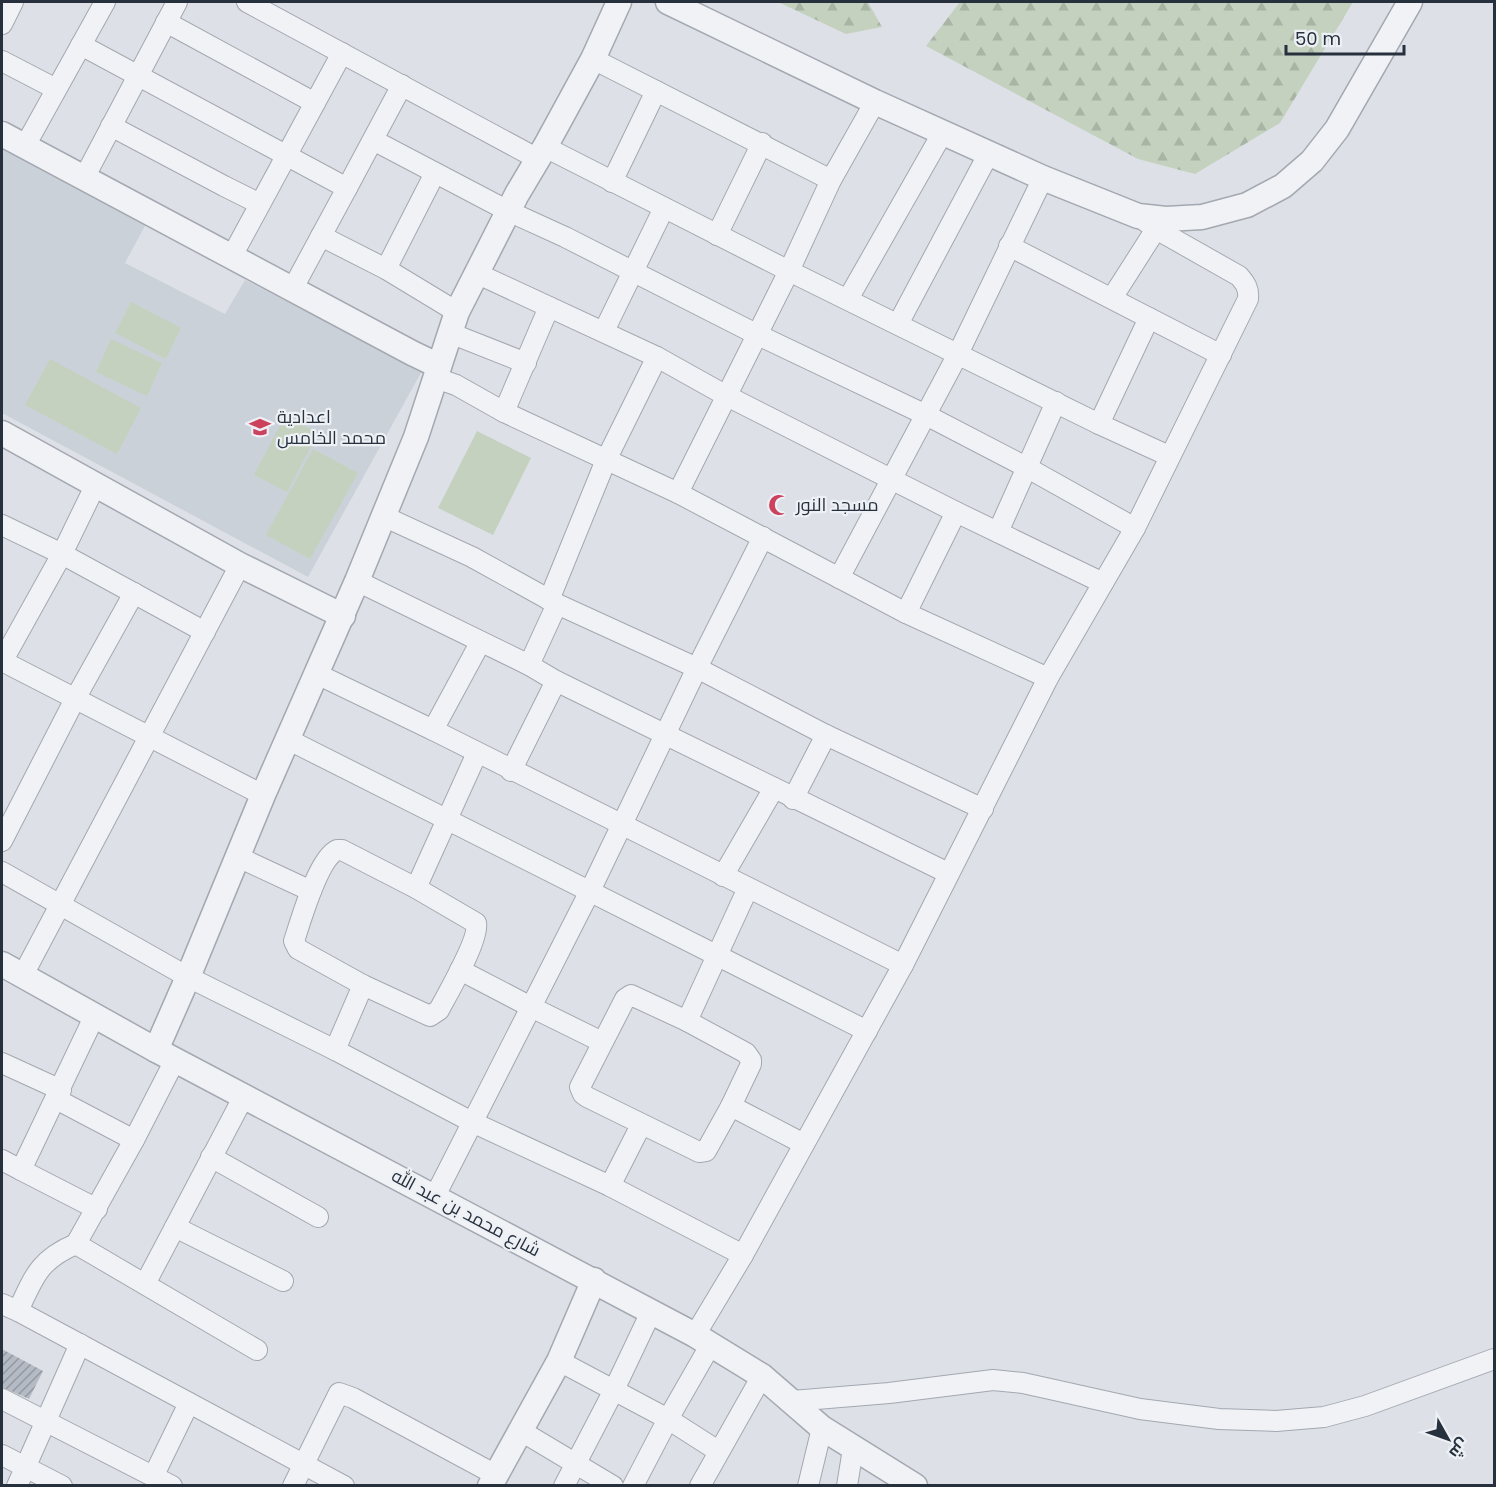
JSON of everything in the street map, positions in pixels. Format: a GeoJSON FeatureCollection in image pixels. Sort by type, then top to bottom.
{"type":"FeatureCollection","features":[{"type":"Feature","properties":{"kind":"street"},"geometry":{"type":"LineString","coordinates":[[2,24],[13,2]]}},
{"type":"Feature","properties":{"kind":"street"},"geometry":{"type":"LineString","coordinates":[[25,146],[105,2]]}},
{"type":"Feature","properties":{"kind":"street"},"geometry":{"type":"LineString","coordinates":[[84,178],[177,2]]}},
{"type":"Feature","properties":{"kind":"street"},"geometry":{"type":"LineString","coordinates":[[247,2],[402,85],[542,153],[612,182],[1099,424],[1169,456]]}},
{"type":"Feature","properties":{"kind":"street"},"geometry":{"type":"LineString","coordinates":[[344,1485],[10,1307],[42,1264],[59,1251],[76,1244],[134,1140],[165,1055],[188,977],[263,795],[343,615],[416,436],[454,322],[508,211],[593,59],[619,2]]}},
{"type":"Feature","properties":{"kind":"street"},"geometry":{"type":"LineString","coordinates":[[633,1485],[668,1419],[743,1256],[903,965],[1048,678],[1135,528],[1221,355],[1248,299],[1249,292],[1239,276],[1147,223],[875,102],[669,2]]}},
{"type":"Feature","properties":{"kind":"street"},"geometry":{"type":"LineString","coordinates":[[1147,223],[1166,219],[1202,217],[1247,205],[1283,186],[1312,161],[1336,129],[1410,2]]}},
{"type":"Feature","properties":{"kind":"street"},"geometry":{"type":"LineString","coordinates":[[166,22],[315,103]]}},
{"type":"Feature","properties":{"kind":"street"},"geometry":{"type":"LineString","coordinates":[[81,45],[347,188]]}},
{"type":"Feature","properties":{"kind":"street"},"geometry":{"type":"LineString","coordinates":[[232,256],[342,53]]}},
{"type":"Feature","properties":{"kind":"street"},"geometry":{"type":"LineString","coordinates":[[593,59],[831,180]]}},
{"type":"Feature","properties":{"kind":"street"},"geometry":{"type":"LineString","coordinates":[[2,61],[56,89]]}},
{"type":"Feature","properties":{"kind":"street"},"geometry":{"type":"LineString","coordinates":[[293,288],[402,85]]}},
{"type":"Feature","properties":{"kind":"street"},"geometry":{"type":"LineString","coordinates":[[612,182],[656,91]]}},
{"type":"Feature","properties":{"kind":"street"},"geometry":{"type":"LineString","coordinates":[[678,493],[831,180],[875,102]]}},
{"type":"Feature","properties":{"kind":"street"},"geometry":{"type":"LineString","coordinates":[[111,126],[260,204]]}},
{"type":"Feature","properties":{"kind":"street"},"geometry":{"type":"LineString","coordinates":[[848,299],[943,132]]}},
{"type":"Feature","properties":{"kind":"street"},"geometry":{"type":"LineString","coordinates":[[2,134],[403,348],[456,386],[504,412],[678,493],[906,613],[1048,678]]}},
{"type":"Feature","properties":{"kind":"street"},"geometry":{"type":"LineString","coordinates":[[373,140],[508,211],[926,415],[1026,467],[1135,528]]}},
{"type":"Feature","properties":{"kind":"street"},"geometry":{"type":"LineString","coordinates":[[717,235],[762,143]]}},
{"type":"Feature","properties":{"kind":"street"},"geometry":{"type":"LineString","coordinates":[[898,324],[989,153]]}},
{"type":"Feature","properties":{"kind":"street"},"geometry":{"type":"LineString","coordinates":[[386,269],[435,173]]}},
{"type":"Feature","properties":{"kind":"street"},"geometry":{"type":"LineString","coordinates":[[839,578],[926,415],[1043,178]]}},
{"type":"Feature","properties":{"kind":"street"},"geometry":{"type":"LineString","coordinates":[[604,331],[664,208]]}},
{"type":"Feature","properties":{"kind":"street"},"geometry":{"type":"LineString","coordinates":[[1112,298],[1147,223]]}},
{"type":"Feature","properties":{"kind":"street"},"geometry":{"type":"LineString","coordinates":[[321,236],[386,269],[454,322],[526,363]]}},
{"type":"Feature","properties":{"kind":"street"},"geometry":{"type":"LineString","coordinates":[[1010,246],[1221,355]]}},
{"type":"Feature","properties":{"kind":"street"},"geometry":{"type":"LineString","coordinates":[[476,273],[657,357],[725,395],[956,512],[1103,583]]}},
{"type":"Feature","properties":{"kind":"street"},"geometry":{"type":"LineString","coordinates":[[504,412],[549,307]]}},
{"type":"Feature","properties":{"kind":"street"},"geometry":{"type":"LineString","coordinates":[[1099,424],[1149,318]]}},
{"type":"Feature","properties":{"kind":"street"},"geometry":{"type":"LineString","coordinates":[[529,665],[606,460],[657,357]]}},
{"type":"Feature","properties":{"kind":"street"},"geometry":{"type":"LineString","coordinates":[[998,532],[1056,402]]}},
{"type":"Feature","properties":{"kind":"street"},"geometry":{"type":"LineString","coordinates":[[2,433],[240,565],[343,615]]}},
{"type":"Feature","properties":{"kind":"street"},"geometry":{"type":"LineString","coordinates":[[94,486],[62,554],[2,662],[263,795]]}},
{"type":"Feature","properties":{"kind":"street"},"geometry":{"type":"LineString","coordinates":[[906,613],[956,512]]}},
{"type":"Feature","properties":{"kind":"street"},"geometry":{"type":"LineString","coordinates":[[383,516],[472,557],[553,602],[697,668],[826,735],[983,809]]}},
{"type":"Feature","properties":{"kind":"street"},"geometry":{"type":"LineString","coordinates":[[2,525],[62,554],[205,632]]}},
{"type":"Feature","properties":{"kind":"street"},"geometry":{"type":"LineString","coordinates":[[435,1196],[590,891],[763,537]]}},
{"type":"Feature","properties":{"kind":"street"},"geometry":{"type":"LineString","coordinates":[[23,975],[240,565]]}},
{"type":"Feature","properties":{"kind":"street"},"geometry":{"type":"LineString","coordinates":[[357,581],[793,799],[948,873]]}},
{"type":"Feature","properties":{"kind":"street"},"geometry":{"type":"LineString","coordinates":[[2,842],[75,699],[134,593]]}},
{"type":"Feature","properties":{"kind":"street"},"geometry":{"type":"LineString","coordinates":[[433,730],[480,643]]}},
{"type":"Feature","properties":{"kind":"street"},"geometry":{"type":"LineString","coordinates":[[317,674],[903,965]]}},
{"type":"Feature","properties":{"kind":"street"},"geometry":{"type":"LineString","coordinates":[[511,771],[556,681]]}},
{"type":"Feature","properties":{"kind":"street"},"geometry":{"type":"LineString","coordinates":[[793,799],[826,735]]}},
{"type":"Feature","properties":{"kind":"street"},"geometry":{"type":"LineString","coordinates":[[289,740],[867,1031]]}},
{"type":"Feature","properties":{"kind":"street"},"geometry":{"type":"LineString","coordinates":[[416,888],[477,753]]}},
{"type":"Feature","properties":{"kind":"street"},"geometry":{"type":"LineString","coordinates":[[723,876],[774,788]]}},
{"type":"Feature","properties":{"kind":"street"},"geometry":{"type":"LineString","coordinates":[[336,850],[342,850],[416,888],[477,923],[477,933],[460,970],[439,1010],[430,1016],[363,985],[303,952],[294,941],[311,891],[329,855],[336,850]]}},
{"type":"Feature","properties":{"kind":"street"},"geometry":{"type":"LineString","coordinates":[[238,857],[311,891]]}},
{"type":"Feature","properties":{"kind":"street"},"geometry":{"type":"LineString","coordinates":[[2,872],[188,977],[335,1050],[472,1122],[610,1186],[743,1256]]}},
{"type":"Feature","properties":{"kind":"street"},"geometry":{"type":"LineString","coordinates":[[687,1021],[748,888]]}},
{"type":"Feature","properties":{"kind":"street","name":"شارع محمد بن عبد الله"},"geometry":{"type":"LineString","coordinates":[[2,964],[165,1055],[704,1340],[762,1376],[822,1428],[915,1485]]}},
{"type":"Feature","properties":{"kind":"street"},"geometry":{"type":"LineString","coordinates":[[460,970],[602,1042]]}},
{"type":"Feature","properties":{"kind":"street"},"geometry":{"type":"LineString","coordinates":[[335,1050],[363,985]]}},
{"type":"Feature","properties":{"kind":"street"},"geometry":{"type":"LineString","coordinates":[[631,995],[687,1021],[749,1056],[751,1064],[708,1148],[702,1152],[641,1125],[587,1097],[581,1091],[580,1087],[602,1042],[625,999],[631,995]]}},
{"type":"Feature","properties":{"kind":"street"},"geometry":{"type":"LineString","coordinates":[[21,1170],[95,1015]]}},
{"type":"Feature","properties":{"kind":"street"},"geometry":{"type":"LineString","coordinates":[[2,1063],[134,1140]]}},
{"type":"Feature","properties":{"kind":"street"},"geometry":{"type":"LineString","coordinates":[[145,1284],[244,1096]]}},
{"type":"Feature","properties":{"kind":"street"},"geometry":{"type":"LineString","coordinates":[[731,1106],[804,1144]]}},
{"type":"Feature","properties":{"kind":"street"},"geometry":{"type":"LineString","coordinates":[[610,1186],[641,1125]]}},
{"type":"Feature","properties":{"kind":"street"},"geometry":{"type":"LineString","coordinates":[[211,1157],[318,1217]]}},
{"type":"Feature","properties":{"kind":"street"},"geometry":{"type":"LineString","coordinates":[[2,1160],[97,1209]]}},
{"type":"Feature","properties":{"kind":"street"},"geometry":{"type":"LineString","coordinates":[[175,1227],[282,1281]]}},
{"type":"Feature","properties":{"kind":"street"},"geometry":{"type":"LineString","coordinates":[[76,1244],[257,1350]]}},
{"type":"Feature","properties":{"kind":"street"},"geometry":{"type":"LineString","coordinates":[[293,1485],[339,1393],[353,1398],[493,1480],[558,1361],[594,1280]]}},
{"type":"Feature","properties":{"kind":"street"},"geometry":{"type":"LineString","coordinates":[[564,1485],[614,1390],[651,1312]]}},
{"type":"Feature","properties":{"kind":"street"},"geometry":{"type":"LineString","coordinates":[[17,1485],[80,1344]]}},
{"type":"Feature","properties":{"kind":"street"},"geometry":{"type":"LineString","coordinates":[[792,1401],[889,1393],[993,1380],[1023,1383],[1140,1409],[1219,1419],[1276,1421],[1324,1417],[1365,1406],[1494,1359]]}},
{"type":"Feature","properties":{"kind":"street"},"geometry":{"type":"LineString","coordinates":[[558,1361],[668,1419],[718,1451]]}},
{"type":"Feature","properties":{"kind":"street"},"geometry":{"type":"LineString","coordinates":[[700,1485],[762,1376]]}},
{"type":"Feature","properties":{"kind":"street"},"geometry":{"type":"LineString","coordinates":[[2,1399],[172,1485]]}},
{"type":"Feature","properties":{"kind":"street"},"geometry":{"type":"LineString","coordinates":[[154,1475],[189,1403]]}},
{"type":"Feature","properties":{"kind":"street"},"geometry":{"type":"LineString","coordinates":[[808,1485],[822,1428]]}},
{"type":"Feature","properties":{"kind":"street"},"geometry":{"type":"LineString","coordinates":[[520,1431],[613,1485]]}},
{"type":"Feature","properties":{"kind":"street"},"geometry":{"type":"LineString","coordinates":[[847,1485],[853,1449]]}},
{"type":"Feature","properties":{"kind":"street"},"geometry":{"type":"LineString","coordinates":[[2,1455],[62,1485]]}},
{"type":"Feature","properties":{"kind":"shaded area"},"geometry":{"type":"Polygon","coordinates":[[[2,144],[147,222],[125,263],[225,314],[245,280],[422,371],[308,577],[2,413],[2,144]]]}},
{"type":"Feature","properties":{"kind":"green space"},"geometry":{"type":"Polygon","coordinates":[[[778,2],[868,2],[882,27],[846,34],[778,2]]]}},
{"type":"Feature","properties":{"kind":"green space"},"geometry":{"type":"Polygon","coordinates":[[[960,2],[1353,2],[1280,123],[1195,174],[1138,159],[926,46],[960,2]]]}},
{"type":"Feature","properties":{"kind":"green space"},"geometry":{"type":"Polygon","coordinates":[[[131,302],[181,328],[166,359],[115,333],[131,302]]]}},
{"type":"Feature","properties":{"kind":"green space"},"geometry":{"type":"Polygon","coordinates":[[[111,339],[162,363],[147,396],[96,372],[111,339]]]}},
{"type":"Feature","properties":{"kind":"green space"},"geometry":{"type":"Polygon","coordinates":[[[50,359],[141,408],[117,454],[25,405],[50,359]]]}},
{"type":"Feature","properties":{"kind":"green space"},"geometry":{"type":"Polygon","coordinates":[[[285,416],[318,433],[287,492],[254,475],[285,416]]]}},
{"type":"Feature","properties":{"kind":"green space"},"geometry":{"type":"Polygon","coordinates":[[[477,431],[531,458],[493,535],[438,508],[477,431]]]}},
{"type":"Feature","properties":{"kind":"green space"},"geometry":{"type":"Polygon","coordinates":[[[313,449],[358,473],[310,559],[266,535],[313,449]]]}},
{"type":"Feature","properties":{"kind":"building"},"geometry":{"type":"Polygon","coordinates":[[[2,1349],[43,1371],[29,1399],[2,1387],[2,1349]]]}},
{"type":"Feature","properties":{"kind":"place","name":"اعدادية محمد الخامس"},"geometry":{"type":"Point","coordinates":[260,427]}},
{"type":"Feature","properties":{"kind":"place","name":"مسجد النور"},"geometry":{"type":"Point","coordinates":[779,505]}}]}
